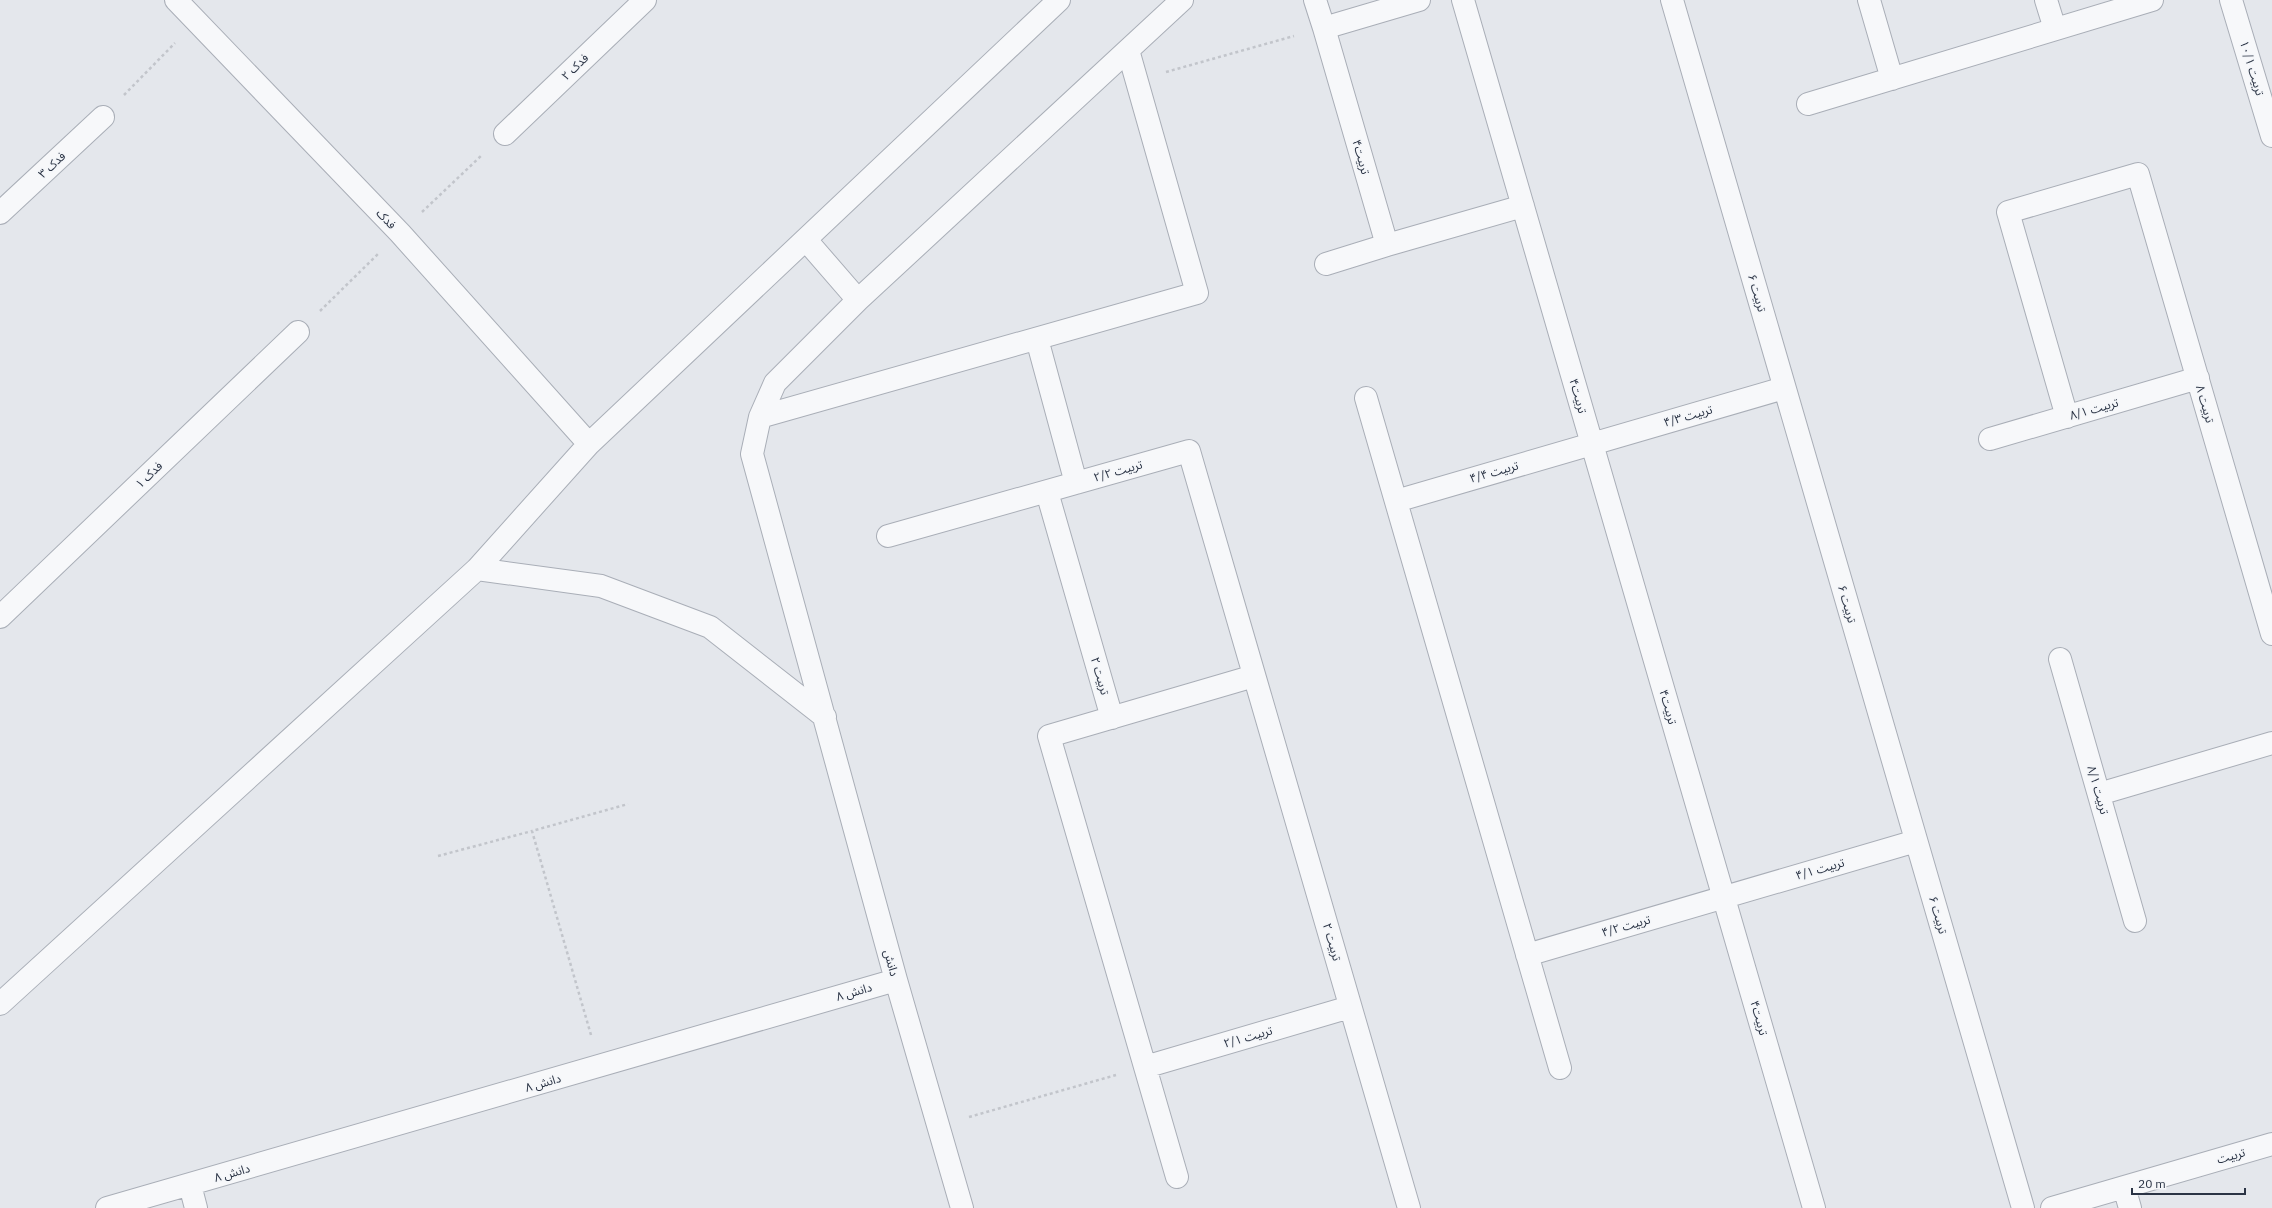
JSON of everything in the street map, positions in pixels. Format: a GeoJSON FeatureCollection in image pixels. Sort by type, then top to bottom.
{"type":"FeatureCollection","features":[{"type":"Feature","properties":{"kind":"street","name":"فدک"},"geometry":{"type":"LineString","coordinates":[[176,0],[400,233],[588,444]]}},
{"type":"Feature","properties":{"kind":"street","name":"فدک ۲"},"geometry":{"type":"LineString","coordinates":[[505,134],[645,0]]}},
{"type":"Feature","properties":{"kind":"street"},"geometry":{"type":"LineString","coordinates":[[0,1004],[477,569],[588,444],[1059,0]]}},
{"type":"Feature","properties":{"kind":"street","name":"دانش"},"geometry":{"type":"LineString","coordinates":[[962,1208],[896,980],[752,454],[760,417],[775,383],[858,300],[1182,0]]}},
{"type":"Feature","properties":{"kind":"street","name":"تربیت۴"},"geometry":{"type":"LineString","coordinates":[[1315,0],[1387,245]]}},
{"type":"Feature","properties":{"kind":"street"},"geometry":{"type":"LineString","coordinates":[[1324,28],[1418,0]]}},
{"type":"Feature","properties":{"kind":"street","name":"تربیت۴"},"geometry":{"type":"LineString","coordinates":[[1463,0],[1814,1208]]}},
{"type":"Feature","properties":{"kind":"street","name":"تربیت ۶"},"geometry":{"type":"LineString","coordinates":[[1672,0],[2023,1208]]}},
{"type":"Feature","properties":{"kind":"street"},"geometry":{"type":"LineString","coordinates":[[1869,0],[1892,79]]}},
{"type":"Feature","properties":{"kind":"street"},"geometry":{"type":"LineString","coordinates":[[2046,0],[2055,29]]}},
{"type":"Feature","properties":{"kind":"street"},"geometry":{"type":"LineString","coordinates":[[1808,104],[2152,0]]}},
{"type":"Feature","properties":{"kind":"street","name":"تربیت ۱۰/۱"},"geometry":{"type":"LineString","coordinates":[[2231,0],[2272,136]]}},
{"type":"Feature","properties":{"kind":"street"},"geometry":{"type":"LineString","coordinates":[[760,417],[1197,293],[1128,50]]}},
{"type":"Feature","properties":{"kind":"street","name":"فدک ۳"},"geometry":{"type":"LineString","coordinates":[[0,213],[103,117]]}},
{"type":"Feature","properties":{"kind":"street","name":"تربیت ۸"},"geometry":{"type":"LineString","coordinates":[[2067,416],[2008,212],[2138,174],[2272,634]]}},
{"type":"Feature","properties":{"kind":"street"},"geometry":{"type":"LineString","coordinates":[[1326,264],[1523,206]]}},
{"type":"Feature","properties":{"kind":"street"},"geometry":{"type":"LineString","coordinates":[[806,240],[858,300]]}},
{"type":"Feature","properties":{"kind":"street","name":"فدک ۱"},"geometry":{"type":"LineString","coordinates":[[0,618],[298,332]]}},
{"type":"Feature","properties":{"kind":"street"},"geometry":{"type":"LineString","coordinates":[[1037,339],[1076,483]]}},
{"type":"Feature","properties":{"kind":"street","name":"تربیت ۸/۱"},"geometry":{"type":"LineString","coordinates":[[1990,439],[2198,378]]}},
{"type":"Feature","properties":{"kind":"street","name":"تربیت ۴/۳"},"geometry":{"type":"LineString","coordinates":[[1592,444],[1784,388]]}},
{"type":"Feature","properties":{"kind":"street"},"geometry":{"type":"LineString","coordinates":[[1366,398],[1560,1068]]}},
{"type":"Feature","properties":{"kind":"street","name":"تربیت ۴/۴"},"geometry":{"type":"LineString","coordinates":[[1396,501],[1592,444]]}},
{"type":"Feature","properties":{"kind":"street","name":"تربیت ۲/۲"},"geometry":{"type":"LineString","coordinates":[[888,536],[1189,451]]}},
{"type":"Feature","properties":{"kind":"street","name":"تربیت ۲"},"geometry":{"type":"LineString","coordinates":[[1189,451],[1409,1208]]}},
{"type":"Feature","properties":{"kind":"street","name":"تربیت ۲"},"geometry":{"type":"LineString","coordinates":[[1047,492],[1112,718]]}},
{"type":"Feature","properties":{"kind":"street"},"geometry":{"type":"LineString","coordinates":[[477,569],[601,586],[710,628],[825,717]]}},
{"type":"Feature","properties":{"kind":"street","name":"تربیت ۸/۱"},"geometry":{"type":"LineString","coordinates":[[2060,659],[2135,921]]}},
{"type":"Feature","properties":{"kind":"street"},"geometry":{"type":"LineString","coordinates":[[1177,1177],[1049,736],[1254,676]]}},
{"type":"Feature","properties":{"kind":"street"},"geometry":{"type":"LineString","coordinates":[[2099,794],[2272,743]]}},
{"type":"Feature","properties":{"kind":"street","name":"تربیت ۴/۱"},"geometry":{"type":"LineString","coordinates":[[1724,898],[1916,841]]}},
{"type":"Feature","properties":{"kind":"street","name":"تربیت ۴/۲"},"geometry":{"type":"LineString","coordinates":[[1527,955],[1724,898]]}},
{"type":"Feature","properties":{"kind":"street","name":"دانش ۸"},"geometry":{"type":"LineString","coordinates":[[107,1208],[896,980]]}},
{"type":"Feature","properties":{"kind":"street","name":"تربیت ۲/۱"},"geometry":{"type":"LineString","coordinates":[[1146,1067],[1350,1007]]}},
{"type":"Feature","properties":{"kind":"street","name":"تربیت"},"geometry":{"type":"LineString","coordinates":[[2052,1208],[2272,1144]]}},
{"type":"Feature","properties":{"kind":"street"},"geometry":{"type":"LineString","coordinates":[[190,1185],[196,1208]]}},
{"type":"Feature","properties":{"kind":"street"},"geometry":{"type":"LineString","coordinates":[[2124,1187],[2130,1208]]}},
{"type":"Feature","properties":{"kind":"path"},"geometry":{"type":"LineString","coordinates":[[103,117],[196,21]]}},
{"type":"Feature","properties":{"kind":"path"},"geometry":{"type":"LineString","coordinates":[[1136,80],[1324,28]]}},
{"type":"Feature","properties":{"kind":"path"},"geometry":{"type":"LineString","coordinates":[[438,856],[628,804]]}},
{"type":"Feature","properties":{"kind":"path"},"geometry":{"type":"LineString","coordinates":[[532,831],[600,1066]]}},
{"type":"Feature","properties":{"kind":"path"},"geometry":{"type":"LineString","coordinates":[[939,1126],[1146,1067]]}}]}
